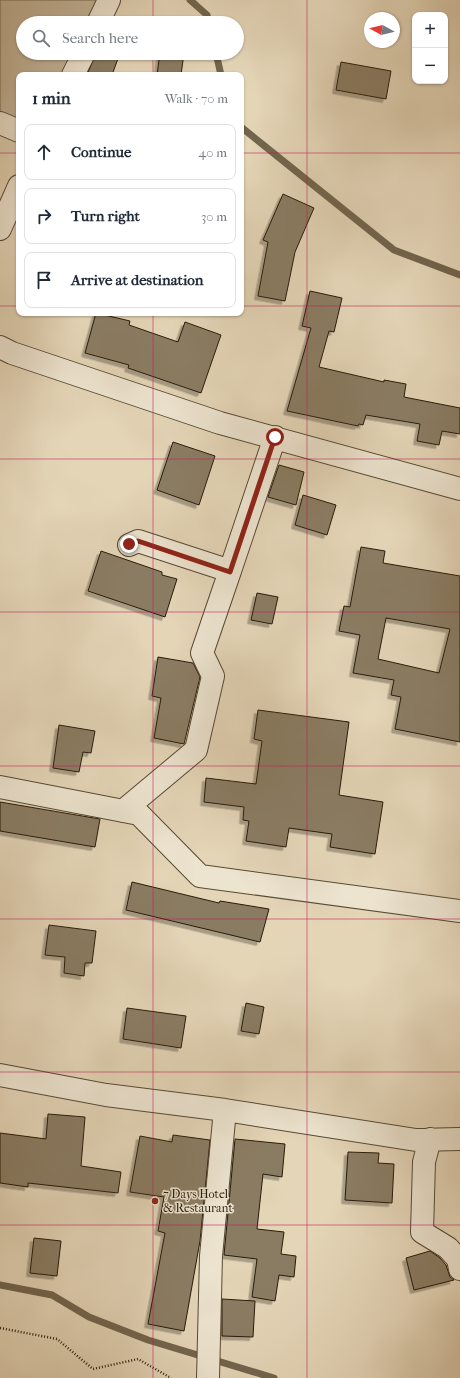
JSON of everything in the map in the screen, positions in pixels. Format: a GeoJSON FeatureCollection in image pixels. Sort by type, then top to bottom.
{"type":"FeatureCollection","features":[{"type":"Feature","properties":{"kind":"street"},"geometry":{"type":"LineString","coordinates":[[101,16],[109,0]]}},
{"type":"Feature","properties":{"kind":"street"},"geometry":{"type":"LineString","coordinates":[[74,72],[80,60]]}},
{"type":"Feature","properties":{"kind":"street"},"geometry":{"type":"LineString","coordinates":[[0,123],[16,130]]}},
{"type":"Feature","properties":{"kind":"street"},"geometry":{"type":"LineString","coordinates":[[0,229],[16,193]]}},
{"type":"Feature","properties":{"kind":"street"},"geometry":{"type":"LineString","coordinates":[[0,347],[12,353],[220,423],[460,489]]}},
{"type":"Feature","properties":{"kind":"street"},"geometry":{"type":"LineString","coordinates":[[123,811],[196,750],[213,676],[202,653],[275,437]]}},
{"type":"Feature","properties":{"kind":"street"},"geometry":{"type":"LineString","coordinates":[[129,544],[138,541],[230,572]]}},
{"type":"Feature","properties":{"kind":"street"},"geometry":{"type":"LineString","coordinates":[[0,787],[139,814],[200,876],[460,911]]}},
{"type":"Feature","properties":{"kind":"street"},"geometry":{"type":"LineString","coordinates":[[0,1075],[106,1095],[226,1110],[416,1140],[460,1139]]}},
{"type":"Feature","properties":{"kind":"street"},"geometry":{"type":"LineString","coordinates":[[208,1378],[211,1256],[226,1110]]}},
{"type":"Feature","properties":{"kind":"street"},"geometry":{"type":"LineString","coordinates":[[430,1140],[424,1162],[422,1232],[448,1248],[458,1259],[460,1269]]}},
{"type":"Feature","properties":{"kind":"path"},"geometry":{"type":"LineString","coordinates":[[0,1328],[57,1339],[93,1369],[138,1359],[170,1378]]}},
{"type":"Feature","properties":{"kind":"shaded area"},"geometry":{"type":"Polygon","coordinates":[[[0,0],[109,0],[101,16],[16,16],[16,60],[80,60],[74,72],[16,72],[16,130],[0,123],[0,0]]]}},
{"type":"Feature","properties":{"kind":"building"},"geometry":{"type":"Polygon","coordinates":[[[93,60],[117,60],[113,72],[88,72],[93,60]]]}},
{"type":"Feature","properties":{"kind":"building"},"geometry":{"type":"Polygon","coordinates":[[[159,60],[183,60],[181,72],[157,72],[159,60]]]}},
{"type":"Feature","properties":{"kind":"building"},"geometry":{"type":"Polygon","coordinates":[[[341,62],[391,71],[386,99],[336,90],[341,62]]]}},
{"type":"Feature","properties":{"kind":"building"},"geometry":{"type":"Polygon","coordinates":[[[283,194],[314,208],[295,252],[285,301],[258,296],[268,242],[263,240],[283,194]]]}},
{"type":"Feature","properties":{"kind":"building"},"geometry":{"type":"Polygon","coordinates":[[[310,291],[342,298],[334,332],[329,331],[319,367],[384,382],[384,380],[406,384],[404,397],[460,408],[460,434],[442,431],[439,445],[417,441],[420,424],[366,415],[363,425],[359,424],[358,426],[287,411],[311,328],[302,326],[310,291]]]}},
{"type":"Feature","properties":{"kind":"building"},"geometry":{"type":"Polygon","coordinates":[[[95,316],[109,316],[130,321],[129,325],[178,342],[185,322],[221,335],[201,393],[128,368],[129,365],[85,353],[95,316]]]}},
{"type":"Feature","properties":{"kind":"building"},"geometry":{"type":"Polygon","coordinates":[[[173,442],[215,456],[199,505],[157,490],[173,442]]]}},
{"type":"Feature","properties":{"kind":"building"},"geometry":{"type":"Polygon","coordinates":[[[279,465],[304,472],[296,505],[268,497],[279,465]]]}},
{"type":"Feature","properties":{"kind":"building"},"geometry":{"type":"Polygon","coordinates":[[[303,495],[336,505],[327,535],[295,525],[303,495]]]}},
{"type":"Feature","properties":{"kind":"building"},"geometry":{"type":"Polygon","coordinates":[[[361,547],[385,551],[383,563],[460,576],[460,742],[395,729],[401,697],[391,695],[394,680],[353,673],[360,635],[339,631],[344,606],[350,607],[361,547]],[[386,618],[378,659],[439,673],[450,629],[386,618]]]}},
{"type":"Feature","properties":{"kind":"building"},"geometry":{"type":"Polygon","coordinates":[[[101,551],[162,572],[162,575],[177,579],[165,617],[88,591],[101,551]]]}},
{"type":"Feature","properties":{"kind":"building"},"geometry":{"type":"Polygon","coordinates":[[[257,593],[278,597],[272,624],[251,620],[257,593]]]}},
{"type":"Feature","properties":{"kind":"building"},"geometry":{"type":"Polygon","coordinates":[[[158,657],[193,663],[200,677],[184,744],[154,738],[161,698],[152,696],[158,657]]]}},
{"type":"Feature","properties":{"kind":"building"},"geometry":{"type":"Polygon","coordinates":[[[258,710],[349,722],[339,795],[383,802],[375,854],[330,847],[332,834],[289,828],[286,847],[246,841],[249,821],[243,820],[244,807],[204,802],[206,778],[256,784],[262,741],[254,739],[258,710]]]}},
{"type":"Feature","properties":{"kind":"building"},"geometry":{"type":"Polygon","coordinates":[[[59,725],[95,731],[91,753],[83,752],[79,772],[53,768],[59,725]]]}},
{"type":"Feature","properties":{"kind":"building"},"geometry":{"type":"Polygon","coordinates":[[[0,802],[100,819],[95,847],[0,831],[0,802]]]}},
{"type":"Feature","properties":{"kind":"building"},"geometry":{"type":"Polygon","coordinates":[[[132,882],[219,903],[220,901],[269,909],[260,942],[126,910],[132,882]]]}},
{"type":"Feature","properties":{"kind":"building"},"geometry":{"type":"Polygon","coordinates":[[[49,925],[96,931],[92,963],[85,963],[84,976],[64,973],[65,957],[45,955],[49,925]]]}},
{"type":"Feature","properties":{"kind":"building"},"geometry":{"type":"Polygon","coordinates":[[[246,1003],[264,1007],[259,1034],[241,1031],[246,1003]]]}},
{"type":"Feature","properties":{"kind":"building"},"geometry":{"type":"Polygon","coordinates":[[[127,1008],[186,1016],[181,1048],[123,1039],[127,1008]]]}},
{"type":"Feature","properties":{"kind":"building"},"geometry":{"type":"Polygon","coordinates":[[[48,1114],[85,1117],[81,1166],[121,1172],[118,1193],[28,1183],[28,1187],[0,1183],[0,1133],[46,1139],[48,1114]]]}},
{"type":"Feature","properties":{"kind":"building"},"geometry":{"type":"Polygon","coordinates":[[[173,1135],[210,1140],[200,1241],[184,1331],[148,1324],[165,1233],[158,1231],[164,1197],[130,1192],[140,1136],[172,1142],[173,1135]]]}},
{"type":"Feature","properties":{"kind":"building"},"geometry":{"type":"Polygon","coordinates":[[[235,1139],[285,1144],[282,1177],[263,1174],[257,1229],[284,1232],[281,1254],[296,1256],[294,1277],[279,1275],[275,1301],[252,1297],[257,1259],[224,1255],[235,1139]]]}},
{"type":"Feature","properties":{"kind":"building"},"geometry":{"type":"Polygon","coordinates":[[[348,1152],[379,1153],[378,1163],[394,1164],[392,1203],[345,1200],[348,1152]]]}},
{"type":"Feature","properties":{"kind":"building"},"geometry":{"type":"Polygon","coordinates":[[[34,1238],[61,1241],[57,1276],[30,1273],[34,1238]]]}},
{"type":"Feature","properties":{"kind":"building"},"geometry":{"type":"Polygon","coordinates":[[[430,1251],[440,1258],[446,1265],[450,1277],[454,1280],[414,1290],[406,1258],[430,1251]]]}},
{"type":"Feature","properties":{"kind":"building"},"geometry":{"type":"Polygon","coordinates":[[[222,1299],[255,1301],[253,1337],[222,1336],[222,1299]]]}},
{"type":"Feature","properties":{"kind":"waterway"},"geometry":{"type":"LineString","coordinates":[[190,0],[207,16]]}},
{"type":"Feature","properties":{"kind":"waterway"},"geometry":{"type":"LineString","coordinates":[[218,60],[220,72]]}},
{"type":"Feature","properties":{"kind":"waterway"},"geometry":{"type":"LineString","coordinates":[[244,129],[394,250],[460,275]]}},
{"type":"Feature","properties":{"kind":"waterway"},"geometry":{"type":"LineString","coordinates":[[0,1285],[52,1295],[89,1317],[148,1340],[274,1378]]}},
{"type":"Feature","properties":{"kind":"place","name":"7 Days Hotel & Restaurant"},"geometry":{"type":"Point","coordinates":[155,1201]}},
{"type":"Feature","properties":{"kind":"route"},"geometry":{"type":"LineString","coordinates":[[129,544],[138,541],[230,572],[275,437]]}}]}
